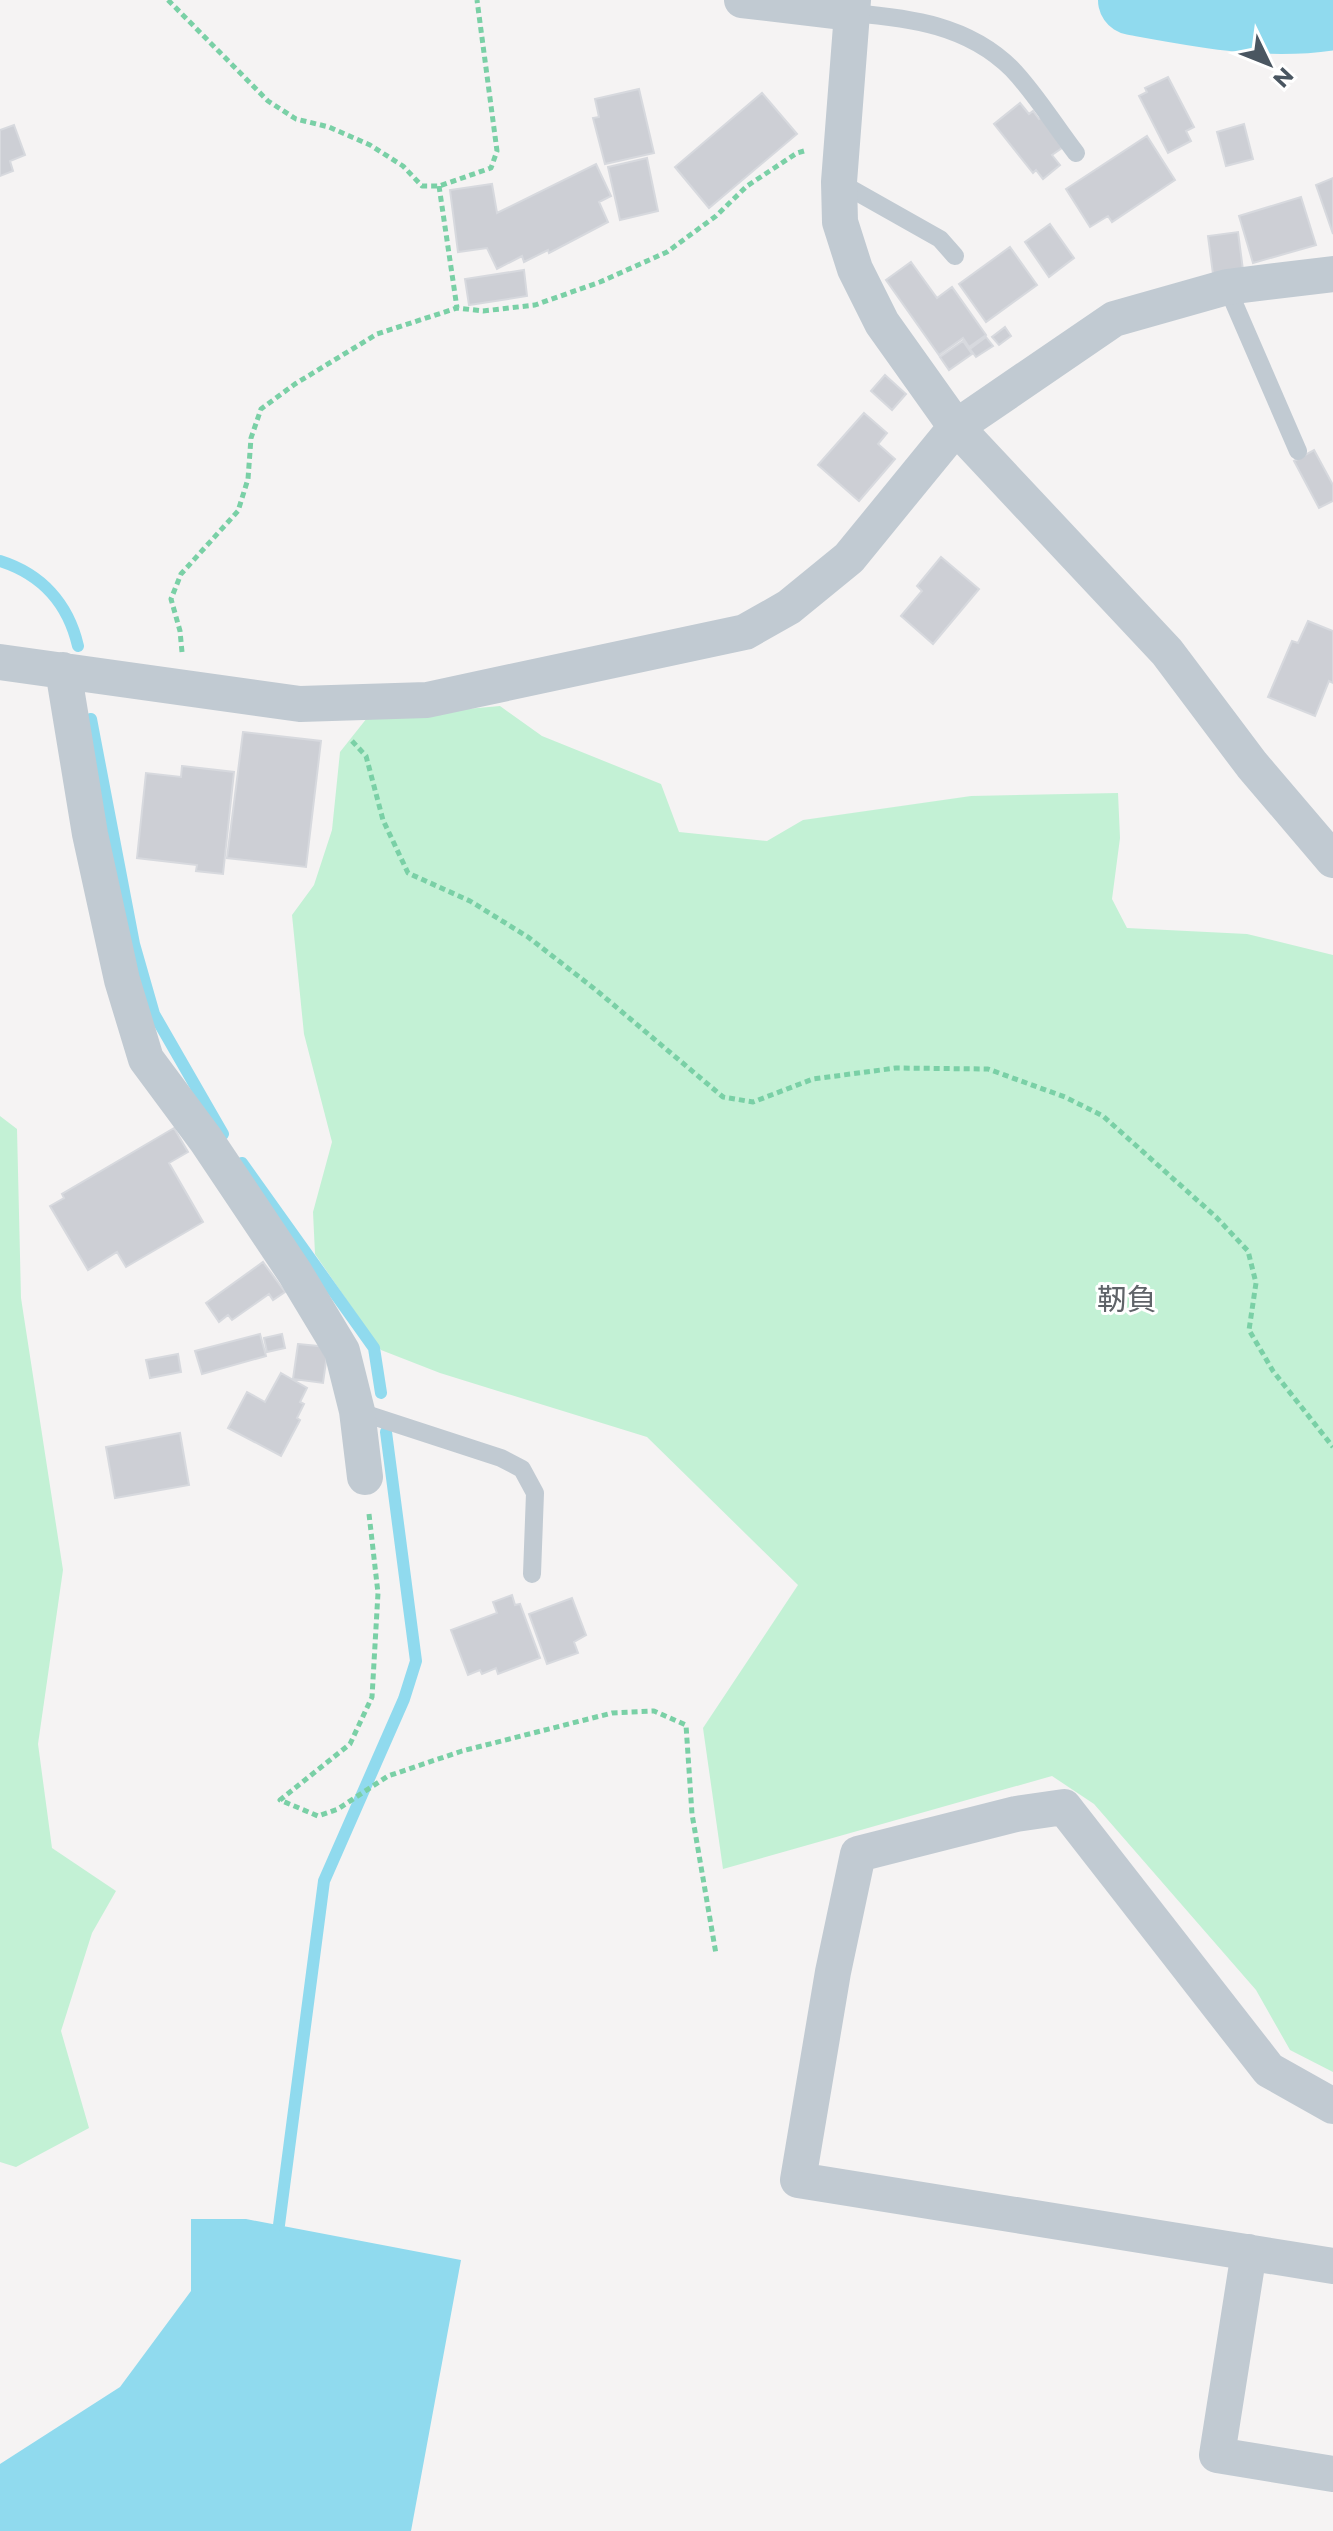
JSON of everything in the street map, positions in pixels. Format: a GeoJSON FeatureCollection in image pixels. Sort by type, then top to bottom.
{"type":"FeatureCollection","features":[{"type":"Feature","properties":{"kind":"street"},"geometry":{"type":"LineString","coordinates":[[742,0],[852,6],[839,182],[840,222],[855,269],[882,323],[956,427],[1167,652],[1252,765],[1333,860]]}},
{"type":"Feature","properties":{"kind":"street"},"geometry":{"type":"LineString","coordinates":[[0,662],[300,704],[427,700],[745,632],[789,607],[849,558],[956,427],[1114,319],[1227,287],[1333,274]]}},
{"type":"Feature","properties":{"kind":"street"},"geometry":{"type":"LineString","coordinates":[[63,670],[90,834],[116,951],[146,1059],[214,1152],[295,1273],[342,1351],[357,1411],[365,1477]]}},
{"type":"Feature","properties":{"kind":"street"},"geometry":{"type":"LineString","coordinates":[[1333,2106],[1269,2070],[1064,1807],[1016,1814],[858,1854],[833,1972],[798,2180],[1333,2266]]}},
{"type":"Feature","properties":{"kind":"street"},"geometry":{"type":"LineString","coordinates":[[1249,2252],[1217,2455],[1333,2474]]}},
{"type":"Feature","properties":{"kind":"lane"},"geometry":{"type":"LineString","coordinates":[[852,6],[950,29],[989,50],[1013,70],[1076,153]]}},
{"type":"Feature","properties":{"kind":"lane"},"geometry":{"type":"LineString","coordinates":[[839,182],[940,239],[955,256]]}},
{"type":"Feature","properties":{"kind":"lane"},"geometry":{"type":"LineString","coordinates":[[1227,287],[1298,451]]}},
{"type":"Feature","properties":{"kind":"lane"},"geometry":{"type":"LineString","coordinates":[[357,1411],[501,1458],[522,1469],[535,1493],[532,1574]]}},
{"type":"Feature","properties":{"kind":"path"},"geometry":{"type":"LineString","coordinates":[[168,0],[268,101],[296,119],[329,127],[370,145],[403,166],[422,186],[439,186],[491,168],[497,151],[477,0]]}},
{"type":"Feature","properties":{"kind":"path"},"geometry":{"type":"LineString","coordinates":[[186,689],[180,631],[171,599],[181,574],[238,511],[248,479],[251,438],[261,409],[295,384],[377,334],[457,308],[483,311],[535,305],[600,282],[667,252],[716,216],[747,186],[797,153],[842,142]]}},
{"type":"Feature","properties":{"kind":"path"},"geometry":{"type":"LineString","coordinates":[[439,186],[457,308]]}},
{"type":"Feature","properties":{"kind":"path"},"geometry":{"type":"LineString","coordinates":[[315,703],[366,756],[383,820],[408,873],[470,901],[528,937],[723,1097],[753,1102],[813,1079],[896,1068],[988,1069],[1065,1097],[1103,1116],[1216,1217],[1248,1251],[1256,1283],[1249,1330],[1273,1371],[1333,1447]]}},
{"type":"Feature","properties":{"kind":"path"},"geometry":{"type":"LineString","coordinates":[[365,1477],[378,1593],[372,1697],[350,1744],[280,1800],[318,1816],[338,1809],[388,1776],[462,1751],[612,1713],[654,1711],[686,1725],[692,1814],[716,1954]]}},
{"type":"Feature","properties":{"kind":"green space"},"geometry":{"type":"Polygon","coordinates":[[[500,706],[542,736],[661,784],[679,832],[767,841],[803,820],[971,796],[1118,793],[1120,838],[1112,899],[1127,928],[1247,934],[1333,955],[1333,2072],[1290,2050],[1256,1990],[1094,1804],[1052,1776],[723,1869],[703,1728],[798,1585],[647,1437],[440,1373],[381,1350],[315,1254],[313,1212],[332,1142],[304,1034],[292,915],[314,885],[332,830],[340,752],[367,718],[500,706]]]}},
{"type":"Feature","properties":{"kind":"green space"},"geometry":{"type":"Polygon","coordinates":[[[0,1116],[17,1129],[21,1298],[63,1570],[38,1744],[52,1848],[116,1891],[92,1933],[61,2031],[89,2128],[16,2167],[0,2162],[0,1116]]]}},
{"type":"Feature","properties":{"kind":"water"},"geometry":{"type":"Polygon","coordinates":[[[191,2219],[246,2219],[461,2260],[411,2531],[0,2531],[0,2464],[120,2387],[191,2291],[191,2219]]]}},
{"type":"Feature","properties":{"kind":"building"},"geometry":{"type":"Polygon","coordinates":[[[1168,77],[1194,127],[1186,131],[1191,141],[1168,153],[1139,96],[1147,92],[1145,88],[1168,77]]]}},
{"type":"Feature","properties":{"kind":"building"},"geometry":{"type":"Polygon","coordinates":[[[639,89],[654,153],[605,164],[593,118],[599,117],[595,99],[639,89]]]}},
{"type":"Feature","properties":{"kind":"building"},"geometry":{"type":"Polygon","coordinates":[[[762,93],[797,134],[709,208],[675,167],[762,93]]]}},
{"type":"Feature","properties":{"kind":"building"},"geometry":{"type":"Polygon","coordinates":[[[1020,103],[1029,114],[1033,111],[1039,119],[1043,117],[1062,148],[1052,155],[1060,165],[1043,179],[1036,170],[1033,173],[994,124],[1020,103]]]}},
{"type":"Feature","properties":{"kind":"building"},"geometry":{"type":"Polygon","coordinates":[[[1244,124],[1253,159],[1226,166],[1217,132],[1244,124]]]}},
{"type":"Feature","properties":{"kind":"building"},"geometry":{"type":"Polygon","coordinates":[[[14,125],[25,155],[10,161],[13,171],[0,176],[0,130],[14,125]]]}},
{"type":"Feature","properties":{"kind":"building"},"geometry":{"type":"Polygon","coordinates":[[[1147,136],[1175,180],[1112,222],[1108,216],[1090,227],[1066,189],[1147,136]]]}},
{"type":"Feature","properties":{"kind":"building"},"geometry":{"type":"Polygon","coordinates":[[[647,158],[658,211],[620,220],[608,167],[647,158]]]}},
{"type":"Feature","properties":{"kind":"building"},"geometry":{"type":"Polygon","coordinates":[[[596,164],[611,196],[599,202],[608,222],[549,253],[548,250],[524,262],[522,256],[497,269],[487,248],[458,252],[450,190],[492,184],[497,213],[596,164]]]}},
{"type":"Feature","properties":{"kind":"building"},"geometry":{"type":"Polygon","coordinates":[[[1333,178],[1333,234],[1316,185],[1333,178]]]}},
{"type":"Feature","properties":{"kind":"building"},"geometry":{"type":"Polygon","coordinates":[[[1301,197],[1316,245],[1253,263],[1239,216],[1301,197]]]}},
{"type":"Feature","properties":{"kind":"building"},"geometry":{"type":"Polygon","coordinates":[[[1050,224],[1074,258],[1049,277],[1025,242],[1050,224]]]}},
{"type":"Feature","properties":{"kind":"building"},"geometry":{"type":"Polygon","coordinates":[[[1238,232],[1243,270],[1213,274],[1208,236],[1238,232]]]}},
{"type":"Feature","properties":{"kind":"building"},"geometry":{"type":"Polygon","coordinates":[[[1010,247],[1037,285],[986,322],[959,284],[1010,247]]]}},
{"type":"Feature","properties":{"kind":"building"},"geometry":{"type":"Polygon","coordinates":[[[911,262],[937,298],[952,287],[986,335],[969,347],[963,338],[939,355],[886,280],[911,262]]]}},
{"type":"Feature","properties":{"kind":"building"},"geometry":{"type":"Polygon","coordinates":[[[524,270],[527,296],[469,305],[465,279],[524,270]]]}},
{"type":"Feature","properties":{"kind":"building"},"geometry":{"type":"Polygon","coordinates":[[[1005,327],[1011,336],[999,345],[992,337],[1005,327]]]}},
{"type":"Feature","properties":{"kind":"building"},"geometry":{"type":"Polygon","coordinates":[[[986,337],[993,346],[976,357],[970,349],[986,337]]]}},
{"type":"Feature","properties":{"kind":"building"},"geometry":{"type":"Polygon","coordinates":[[[963,341],[972,354],[949,370],[940,357],[963,341]]]}},
{"type":"Feature","properties":{"kind":"building"},"geometry":{"type":"Polygon","coordinates":[[[885,375],[906,394],[892,410],[871,391],[885,375]]]}},
{"type":"Feature","properties":{"kind":"building"},"geometry":{"type":"Polygon","coordinates":[[[864,413],[887,433],[878,444],[895,459],[859,501],[818,465],[864,413]]]}},
{"type":"Feature","properties":{"kind":"building"},"geometry":{"type":"Polygon","coordinates":[[[1314,450],[1333,485],[1333,501],[1319,508],[1294,461],[1314,450]]]}},
{"type":"Feature","properties":{"kind":"building"},"geometry":{"type":"Polygon","coordinates":[[[941,557],[979,589],[933,644],[901,616],[922,591],[917,586],[941,557]]]}},
{"type":"Feature","properties":{"kind":"building"},"geometry":{"type":"Polygon","coordinates":[[[1308,621],[1333,631],[1333,683],[1329,681],[1315,716],[1268,697],[1292,641],[1298,643],[1308,621]]]}},
{"type":"Feature","properties":{"kind":"building"},"geometry":{"type":"Polygon","coordinates":[[[243,732],[321,741],[306,867],[227,858],[243,732]]]}},
{"type":"Feature","properties":{"kind":"building"},"geometry":{"type":"Polygon","coordinates":[[[182,766],[234,772],[223,874],[196,871],[197,865],[137,858],[146,773],[181,777],[182,766]]]}},
{"type":"Feature","properties":{"kind":"building"},"geometry":{"type":"Polygon","coordinates":[[[174,1128],[188,1152],[169,1163],[203,1222],[126,1267],[117,1252],[88,1270],[50,1206],[64,1198],[62,1194],[174,1128]]]}},
{"type":"Feature","properties":{"kind":"building"},"geometry":{"type":"Polygon","coordinates":[[[263,1262],[285,1292],[273,1300],[269,1294],[232,1320],[228,1315],[219,1322],[206,1303],[263,1262]]]}},
{"type":"Feature","properties":{"kind":"building"},"geometry":{"type":"Polygon","coordinates":[[[260,1334],[266,1356],[202,1374],[195,1351],[260,1334]]]}},
{"type":"Feature","properties":{"kind":"building"},"geometry":{"type":"Polygon","coordinates":[[[282,1334],[285,1348],[267,1352],[264,1338],[282,1334]]]}},
{"type":"Feature","properties":{"kind":"building"},"geometry":{"type":"Polygon","coordinates":[[[298,1344],[328,1347],[323,1383],[293,1379],[298,1344]]]}},
{"type":"Feature","properties":{"kind":"building"},"geometry":{"type":"Polygon","coordinates":[[[178,1354],[181,1372],[150,1378],[146,1360],[178,1354]]]}},
{"type":"Feature","properties":{"kind":"building"},"geometry":{"type":"Polygon","coordinates":[[[281,1373],[307,1388],[300,1402],[304,1404],[297,1418],[300,1420],[281,1456],[228,1428],[247,1392],[265,1402],[281,1373]]]}},
{"type":"Feature","properties":{"kind":"building"},"geometry":{"type":"Polygon","coordinates":[[[180,1433],[189,1485],[115,1498],[106,1447],[180,1433]]]}},
{"type":"Feature","properties":{"kind":"building"},"geometry":{"type":"Polygon","coordinates":[[[512,1595],[515,1605],[520,1604],[540,1658],[498,1674],[496,1668],[482,1674],[480,1670],[468,1675],[451,1630],[497,1613],[493,1602],[512,1595]]]}},
{"type":"Feature","properties":{"kind":"building"},"geometry":{"type":"Polygon","coordinates":[[[572,1598],[586,1635],[574,1642],[578,1653],[547,1664],[529,1614],[572,1598]]]}},
{"type":"Feature","properties":{"kind":"waterway"},"geometry":{"type":"LineString","coordinates":[[1133,0],[1258,18],[1333,15]]}},
{"type":"Feature","properties":{"kind":"waterway"},"geometry":{"type":"LineString","coordinates":[[0,561],[28,574],[51,592],[67,616],[78,646]]}},
{"type":"Feature","properties":{"kind":"waterway"},"geometry":{"type":"LineString","coordinates":[[91,719],[134,944],[154,1014],[223,1134]]}},
{"type":"Feature","properties":{"kind":"waterway"},"geometry":{"type":"LineString","coordinates":[[242,1163],[374,1348],[381,1393]]}},
{"type":"Feature","properties":{"kind":"waterway"},"geometry":{"type":"LineString","coordinates":[[279,2225],[324,1881],[404,1699],[416,1661],[386,1432]]}},
{"type":"Feature","properties":{"kind":"district","name":"靭負"},"geometry":{"type":"Point","coordinates":[1127,1299]}}]}
